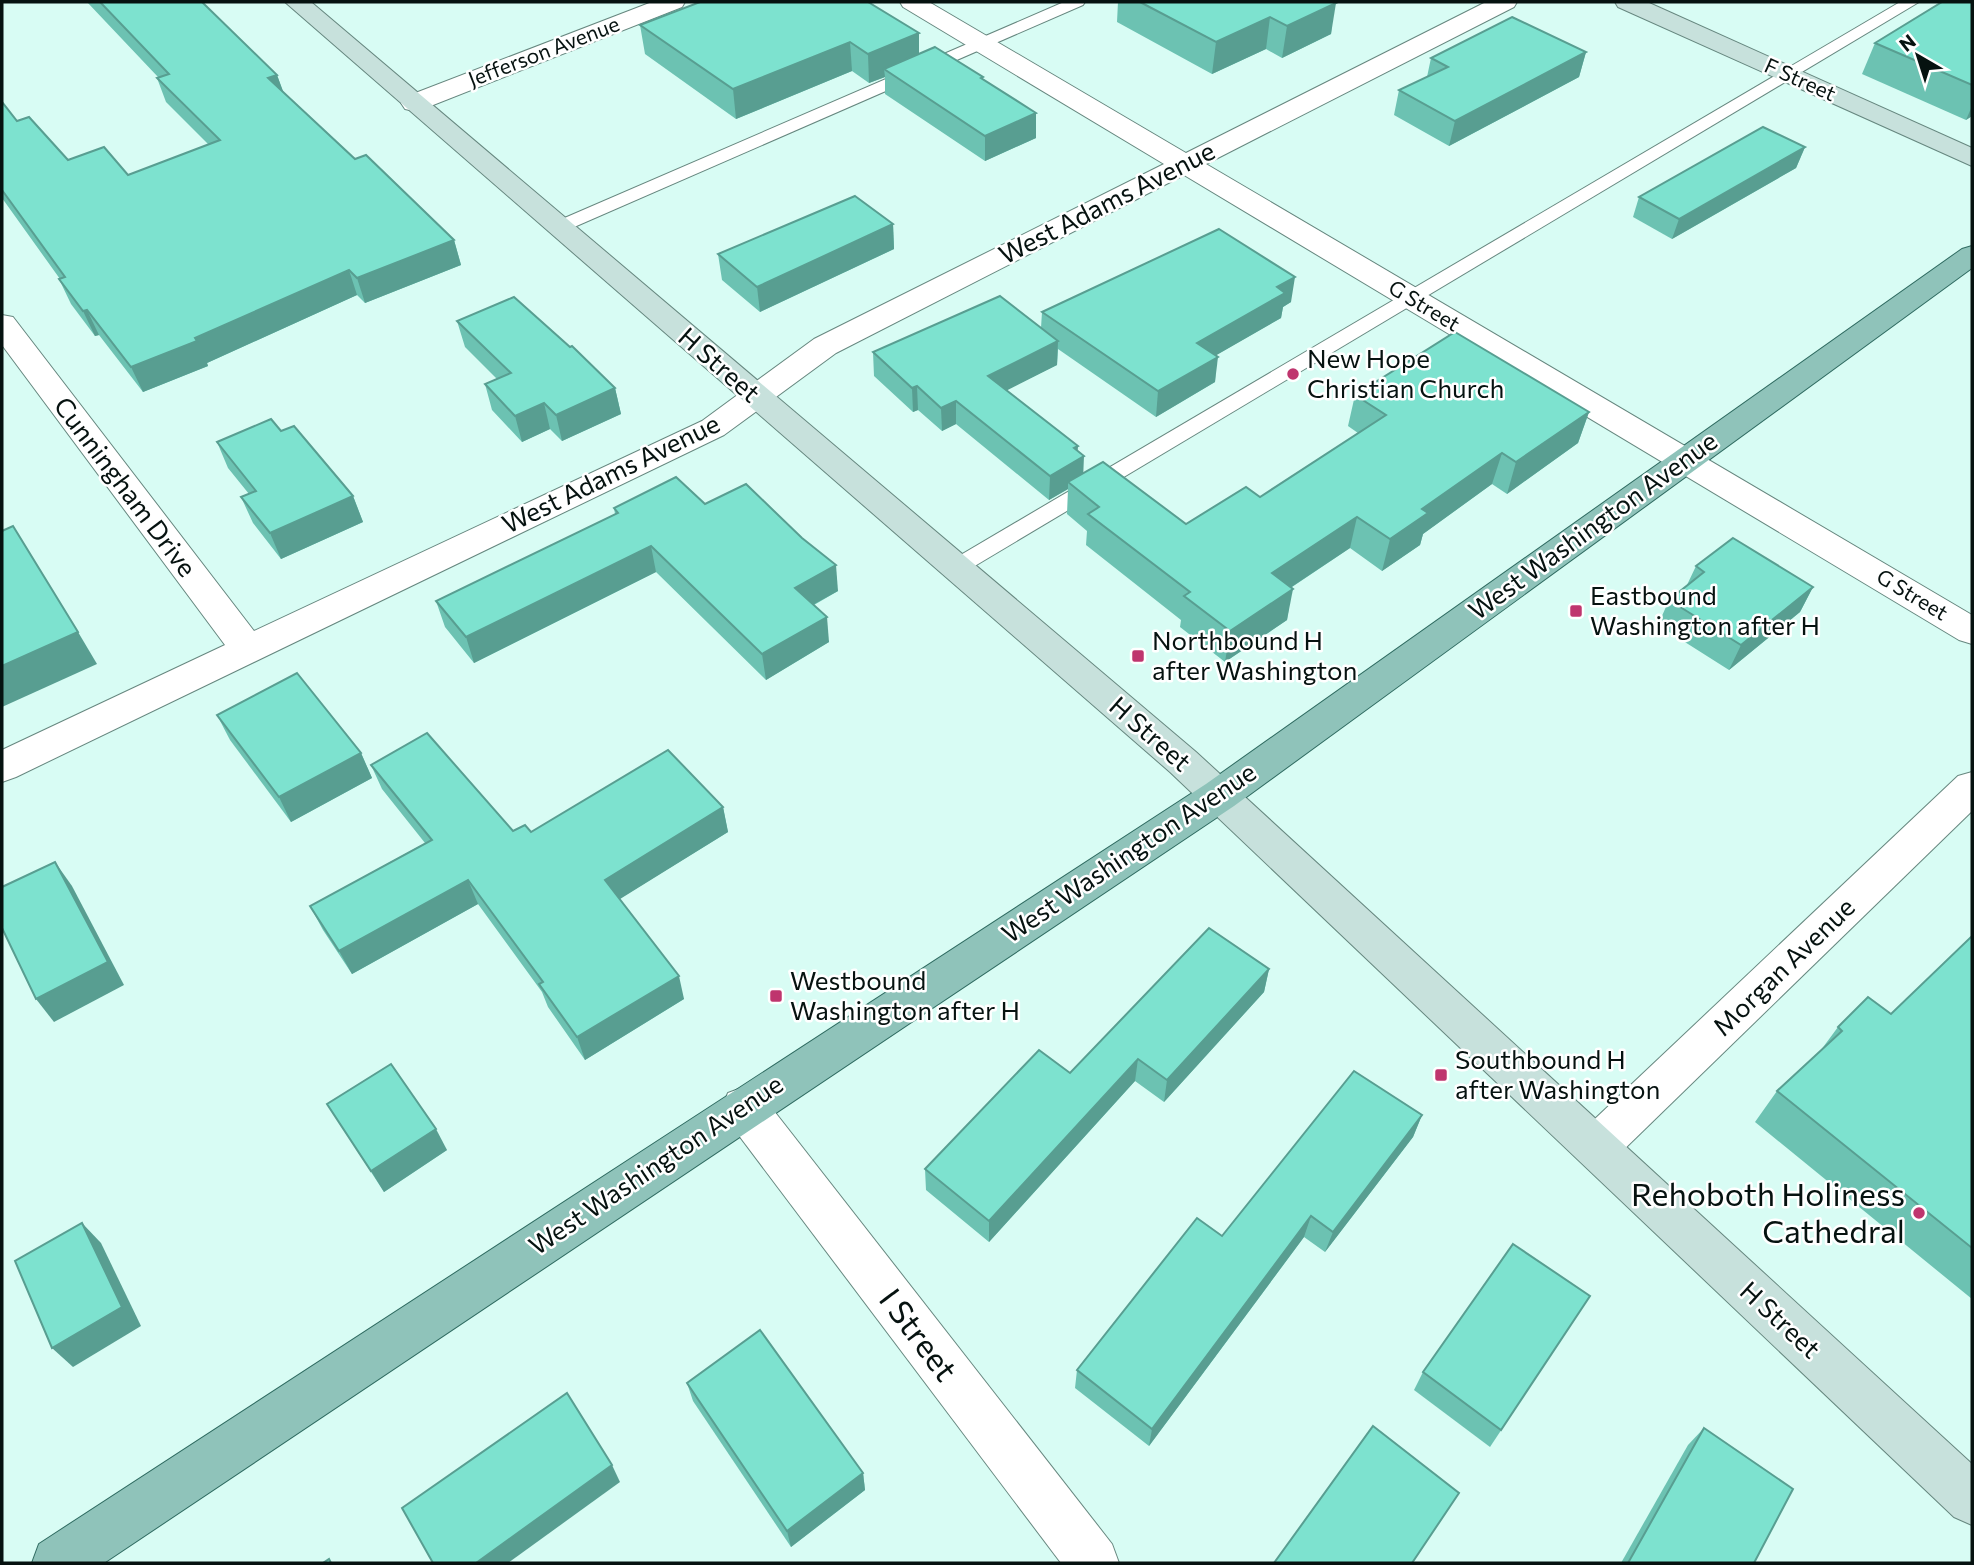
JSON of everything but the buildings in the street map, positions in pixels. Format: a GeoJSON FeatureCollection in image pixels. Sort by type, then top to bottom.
{"type":"FeatureCollection","features":[{"type":"Feature","properties":{"kind":"main road","name":"West Washington Avenue"},"geometry":{"type":"LineString","coordinates":[[58,1563],[1220,794],[1972,255]]}},
{"type":"Feature","properties":{"kind":"street","name":"H Street"},"geometry":{"type":"LineString","coordinates":[[297,2],[1220,794],[1972,1499]]}},
{"type":"Feature","properties":{"kind":"street","name":"Jefferson Avenue"},"geometry":{"type":"LineString","coordinates":[[414,103],[673,2]]}},
{"type":"Feature","properties":{"kind":"street","name":"G Street"},"geometry":{"type":"LineString","coordinates":[[912,2],[1972,631]]}},
{"type":"Feature","properties":{"kind":"street","name":"West Adams Avenue"},"geometry":{"type":"LineString","coordinates":[[2,767],[713,428],[825,346],[1505,2]]}},
{"type":"Feature","properties":{"kind":"street","name":"F Street"},"geometry":{"type":"LineString","coordinates":[[1627,2],[1972,158]]}},
{"type":"Feature","properties":{"kind":"street","name":"Cunningham Drive"},"geometry":{"type":"LineString","coordinates":[[2,324],[248,649]]}},
{"type":"Feature","properties":{"kind":"street","name":"Morgan Avenue"},"geometry":{"type":"LineString","coordinates":[[1596,1147],[1972,787]]}},
{"type":"Feature","properties":{"kind":"street","name":"I Street"},"geometry":{"type":"LineString","coordinates":[[744,1107],[1093,1563]]}},
{"type":"Feature","properties":{"kind":"lane"},"geometry":{"type":"LineString","coordinates":[[559,227],[1077,2]]}},
{"type":"Feature","properties":{"kind":"lane"},"geometry":{"type":"LineString","coordinates":[[955,568],[1911,2]]}},
{"type":"Feature","properties":{"kind":"place","name":"New Hope Christian Church"},"geometry":{"type":"Point","coordinates":[1293,374]}},
{"type":"Feature","properties":{"kind":"place","name":"Eastbound Washington after H"},"geometry":{"type":"Point","coordinates":[1576,611]}},
{"type":"Feature","properties":{"kind":"place","name":"Northbound H after Washington"},"geometry":{"type":"Point","coordinates":[1138,656]}},
{"type":"Feature","properties":{"kind":"place","name":"Westbound Washington after H"},"geometry":{"type":"Point","coordinates":[776,996]}},
{"type":"Feature","properties":{"kind":"place","name":"Southbound H after Washington"},"geometry":{"type":"Point","coordinates":[1441,1075]}},
{"type":"Feature","properties":{"kind":"place","name":"Rehoboth Holiness Cathedral"},"geometry":{"type":"Point","coordinates":[1919,1213]}}]}
